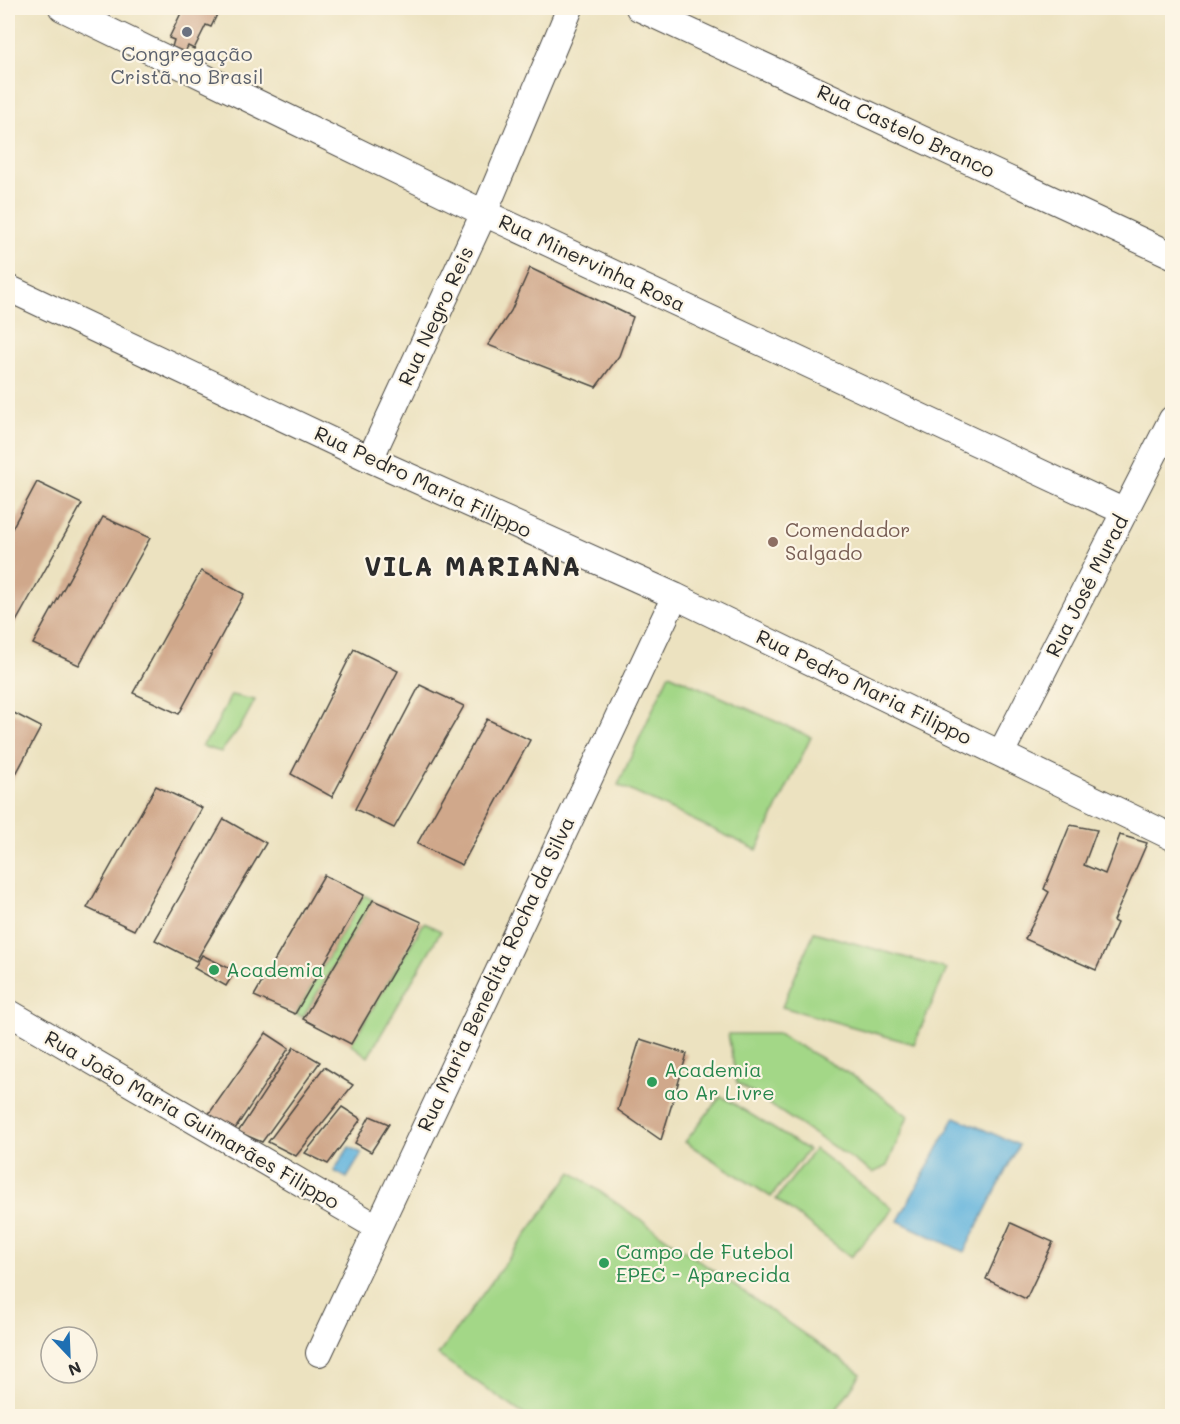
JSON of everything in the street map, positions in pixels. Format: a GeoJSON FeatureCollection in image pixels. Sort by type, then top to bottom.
{"type":"FeatureCollection","features":[{"type":"Feature","properties":{"kind":"street","name":"Rua Minervinha Rosa"},"geometry":{"type":"LineString","coordinates":[[62,8],[484,213],[1125,512]]}},
{"type":"Feature","properties":{"kind":"street","name":"Rua Negro Reis"},"geometry":{"type":"LineString","coordinates":[[370,459],[484,213],[570,8]]}},
{"type":"Feature","properties":{"kind":"street","name":"Rua Castelo Branco"},"geometry":{"type":"LineString","coordinates":[[639,8],[1173,255]]}},
{"type":"Feature","properties":{"kind":"street","name":"Rua Pedro Maria Filippo"},"geometry":{"type":"LineString","coordinates":[[8,288],[370,459],[675,596],[1173,837]]}},
{"type":"Feature","properties":{"kind":"street","name":"Rua José Murad"},"geometry":{"type":"LineString","coordinates":[[1001,753],[1173,419]]}},
{"type":"Feature","properties":{"kind":"street","name":"Rua Maria Benedita Rocha da Silva"},"geometry":{"type":"LineString","coordinates":[[319,1353],[675,596]]}},
{"type":"Feature","properties":{"kind":"street","name":"Rua João Maria Guimarães Filippo"},"geometry":{"type":"LineString","coordinates":[[8,1012],[377,1227]]}},
{"type":"Feature","properties":{"kind":"green space"},"geometry":{"type":"Polygon","coordinates":[[[669,674],[811,737],[757,850],[618,785],[669,674]]]}},
{"type":"Feature","properties":{"kind":"green space"},"geometry":{"type":"Polygon","coordinates":[[[231,695],[255,700],[241,726],[221,752],[201,746],[211,735],[231,695]]]}},
{"type":"Feature","properties":{"kind":"green space"},"geometry":{"type":"Polygon","coordinates":[[[364,895],[373,900],[303,1017],[296,1014],[364,895]]]}},
{"type":"Feature","properties":{"kind":"green space"},"geometry":{"type":"Polygon","coordinates":[[[424,923],[441,931],[368,1057],[351,1044],[424,923]]]}},
{"type":"Feature","properties":{"kind":"green space"},"geometry":{"type":"Polygon","coordinates":[[[814,932],[947,969],[914,1044],[782,1007],[814,932]]]}},
{"type":"Feature","properties":{"kind":"green space"},"geometry":{"type":"Polygon","coordinates":[[[728,1034],[778,1034],[860,1080],[908,1116],[887,1166],[873,1173],[737,1083],[728,1034]]]}},
{"type":"Feature","properties":{"kind":"green space"},"geometry":{"type":"Polygon","coordinates":[[[721,1096],[808,1150],[771,1197],[685,1142],[721,1096]]]}},
{"type":"Feature","properties":{"kind":"green space"},"geometry":{"type":"Polygon","coordinates":[[[815,1149],[893,1209],[851,1257],[776,1199],[815,1149]]]}},
{"type":"Feature","properties":{"kind":"green space","name":"Campo de Futebol EPEC - Aparecida"},"geometry":{"type":"Polygon","coordinates":[[[572,1172],[861,1374],[832,1416],[526,1416],[438,1355],[572,1172]]]}},
{"type":"Feature","properties":{"kind":"water"},"geometry":{"type":"Polygon","coordinates":[[[955,1117],[1019,1145],[964,1252],[898,1221],[955,1117]]]}},
{"type":"Feature","properties":{"kind":"water"},"geometry":{"type":"Polygon","coordinates":[[[349,1147],[362,1153],[347,1178],[334,1171],[349,1147]]]}},
{"type":"Feature","properties":{"kind":"building","name":"Congregação Cristã no Brasil"},"geometry":{"type":"Polygon","coordinates":[[[179,8],[220,8],[211,27],[206,25],[194,49],[188,46],[185,52],[172,47],[174,40],[169,38],[181,13],[177,11],[179,8]]]}},
{"type":"Feature","properties":{"kind":"building"},"geometry":{"type":"Polygon","coordinates":[[[530,268],[633,317],[619,356],[596,387],[488,345],[511,311],[530,268]]]}},
{"type":"Feature","properties":{"kind":"building"},"geometry":{"type":"Polygon","coordinates":[[[37,482],[82,504],[13,627],[8,624],[8,536],[37,482]]]}},
{"type":"Feature","properties":{"kind":"building"},"geometry":{"type":"Polygon","coordinates":[[[103,517],[150,538],[79,665],[33,644],[103,517]]]}},
{"type":"Feature","properties":{"kind":"building"},"geometry":{"type":"Polygon","coordinates":[[[201,571],[244,594],[179,714],[133,693],[201,571]]]}},
{"type":"Feature","properties":{"kind":"building"},"geometry":{"type":"Polygon","coordinates":[[[354,649],[398,671],[332,797],[291,774],[354,649]]]}},
{"type":"Feature","properties":{"kind":"building"},"geometry":{"type":"Polygon","coordinates":[[[420,685],[464,706],[394,828],[355,809],[420,685]]]}},
{"type":"Feature","properties":{"kind":"building"},"geometry":{"type":"Polygon","coordinates":[[[8,710],[41,727],[8,789],[8,710]]]}},
{"type":"Feature","properties":{"kind":"building"},"geometry":{"type":"Polygon","coordinates":[[[487,719],[530,740],[462,865],[417,844],[487,719]]]}},
{"type":"Feature","properties":{"kind":"building"},"geometry":{"type":"Polygon","coordinates":[[[156,786],[202,808],[134,930],[87,908],[156,786]]]}},
{"type":"Feature","properties":{"kind":"building"},"geometry":{"type":"Polygon","coordinates":[[[224,819],[266,843],[196,961],[155,940],[224,819]]]}},
{"type":"Feature","properties":{"kind":"building"},"geometry":{"type":"Polygon","coordinates":[[[1070,825],[1097,830],[1084,865],[1105,874],[1120,835],[1147,843],[1113,921],[1117,923],[1096,970],[1025,939],[1049,892],[1044,889],[1070,825]]]}},
{"type":"Feature","properties":{"kind":"building"},"geometry":{"type":"Polygon","coordinates":[[[324,875],[364,895],[295,1014],[254,996],[324,875]]]}},
{"type":"Feature","properties":{"kind":"building"},"geometry":{"type":"Polygon","coordinates":[[[373,900],[422,922],[351,1044],[303,1019],[373,900]]]}},
{"type":"Feature","properties":{"kind":"building","name":"Academia"},"geometry":{"type":"Polygon","coordinates":[[[202,955],[235,971],[226,986],[194,968],[202,955]]]}},
{"type":"Feature","properties":{"kind":"building"},"geometry":{"type":"Polygon","coordinates":[[[266,1033],[289,1048],[235,1129],[208,1115],[266,1033]]]}},
{"type":"Feature","properties":{"kind":"building","name":"Academia ao Ar Livre"},"geometry":{"type":"Polygon","coordinates":[[[640,1039],[687,1054],[661,1140],[618,1110],[640,1039]]]}},
{"type":"Feature","properties":{"kind":"building"},"geometry":{"type":"Polygon","coordinates":[[[294,1047],[320,1062],[262,1142],[238,1132],[294,1047]]]}},
{"type":"Feature","properties":{"kind":"building"},"geometry":{"type":"Polygon","coordinates":[[[324,1067],[353,1085],[296,1156],[268,1142],[324,1067]]]}},
{"type":"Feature","properties":{"kind":"building"},"geometry":{"type":"Polygon","coordinates":[[[342,1107],[361,1119],[328,1164],[305,1153],[342,1107]]]}},
{"type":"Feature","properties":{"kind":"building"},"geometry":{"type":"Polygon","coordinates":[[[370,1116],[389,1124],[371,1152],[355,1143],[370,1116]]]}},
{"type":"Feature","properties":{"kind":"building"},"geometry":{"type":"Polygon","coordinates":[[[1011,1223],[1053,1242],[1026,1299],[986,1279],[1011,1223]]]}},
{"type":"Feature","properties":{"kind":"place","name":"Congregação Cristã no Brasil"},"geometry":{"type":"Point","coordinates":[187,32]}},
{"type":"Feature","properties":{"kind":"place","name":"Comendador Salgado"},"geometry":{"type":"Point","coordinates":[773,542]}},
{"type":"Feature","properties":{"kind":"place","name":"Academia"},"geometry":{"type":"Point","coordinates":[214,970]}},
{"type":"Feature","properties":{"kind":"place","name":"Academia ao Ar Livre"},"geometry":{"type":"Point","coordinates":[652,1082]}},
{"type":"Feature","properties":{"kind":"place","name":"Campo de Futebol EPEC - Aparecida"},"geometry":{"type":"Point","coordinates":[604,1263]}},
{"type":"Feature","properties":{"kind":"district","name":"VILA MARIANA"},"geometry":{"type":"Point","coordinates":[473,567]}}]}
